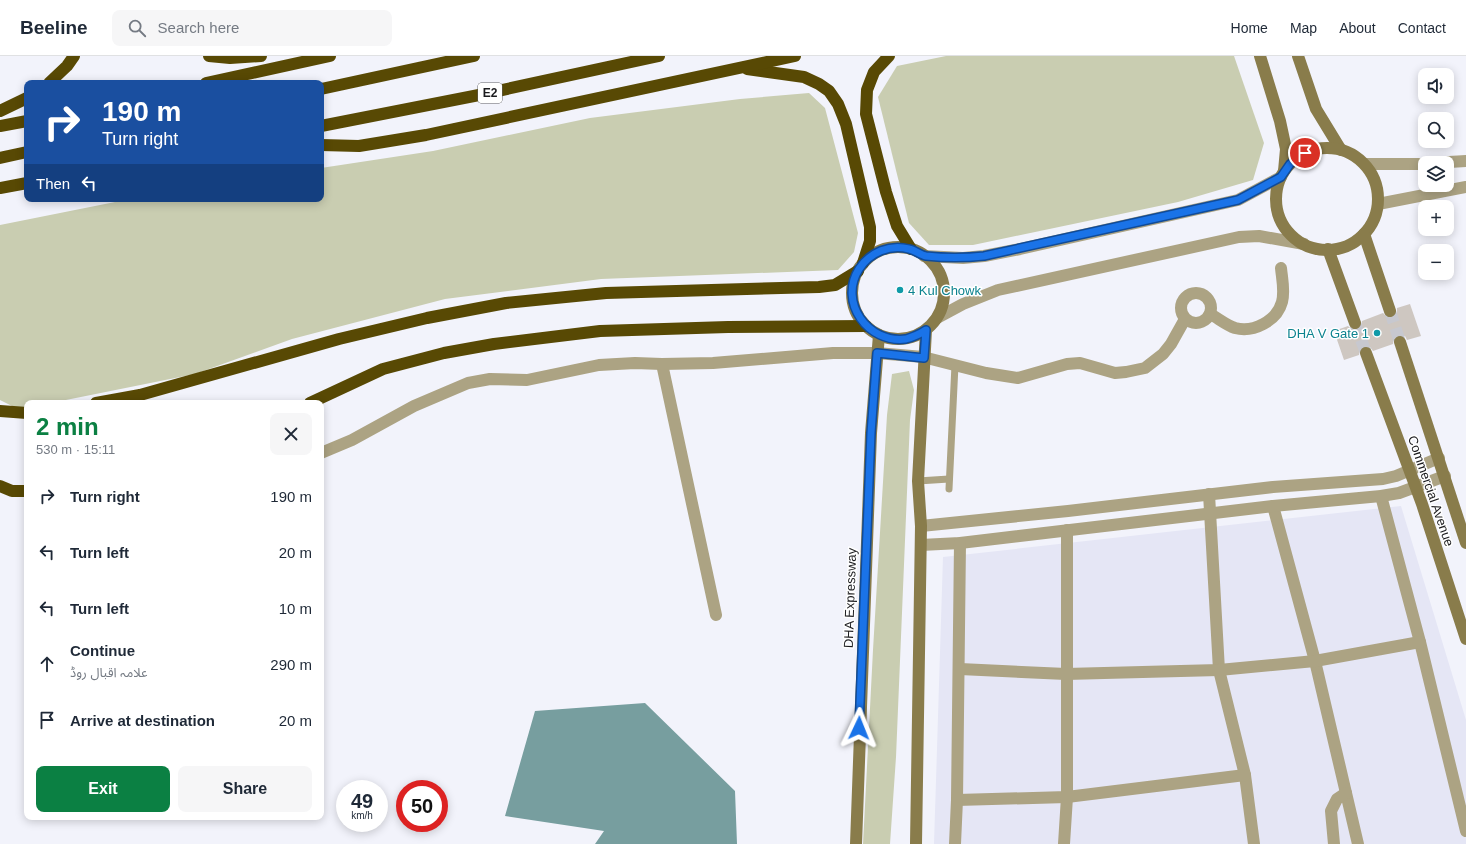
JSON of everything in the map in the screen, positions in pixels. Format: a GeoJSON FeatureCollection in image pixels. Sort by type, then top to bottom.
{"type":"FeatureCollection","features":[{"type":"Feature","properties":{"kind":"highway"},"geometry":{"type":"LineString","coordinates":[[52,80],[67,66],[74,56]]}},
{"type":"Feature","properties":{"kind":"highway"},"geometry":{"type":"LineString","coordinates":[[209,56],[230,58],[261,56]]}},
{"type":"Feature","properties":{"kind":"highway"},"geometry":{"type":"LineString","coordinates":[[287,56],[328,56]]}},
{"type":"Feature","properties":{"kind":"highway"},"geometry":{"type":"LineString","coordinates":[[220,80],[328,56]]}},
{"type":"Feature","properties":{"kind":"highway"},"geometry":{"type":"LineString","coordinates":[[324,88],[474,56]]}},
{"type":"Feature","properties":{"kind":"highway","name":"E2"},"geometry":{"type":"LineString","coordinates":[[324,125],[479,95],[659,56]]}},
{"type":"Feature","properties":{"kind":"highway"},"geometry":{"type":"LineString","coordinates":[[324,146],[359,146],[426,135],[795,56]]}},
{"type":"Feature","properties":{"kind":"highway"},"geometry":{"type":"LineString","coordinates":[[889,56],[874,72],[867,90],[866,114],[882,178],[897,226],[911,249]]}},
{"type":"Feature","properties":{"kind":"highway"},"geometry":{"type":"LineString","coordinates":[[111,400],[147,393],[346,337],[427,318],[506,303],[606,293],[819,287],[835,285],[860,267],[870,241],[870,227],[846,124],[838,104],[829,91],[819,84],[804,78],[739,68]]}},
{"type":"Feature","properties":{"kind":"highway"},"geometry":{"type":"LineString","coordinates":[[0,110],[24,99]]}},
{"type":"Feature","properties":{"kind":"highway"},"geometry":{"type":"LineString","coordinates":[[0,126],[24,122]]}},
{"type":"Feature","properties":{"kind":"highway"},"geometry":{"type":"LineString","coordinates":[[0,158],[24,153]]}},
{"type":"Feature","properties":{"kind":"highway"},"geometry":{"type":"LineString","coordinates":[[0,188],[24,184]]}},
{"type":"Feature","properties":{"kind":"highway"},"geometry":{"type":"LineString","coordinates":[[317,400],[383,370],[444,353],[494,344],[600,331],[728,327],[866,326]]}},
{"type":"Feature","properties":{"kind":"highway"},"geometry":{"type":"LineString","coordinates":[[0,411],[24,413]]}},
{"type":"Feature","properties":{"kind":"highway"},"geometry":{"type":"LineString","coordinates":[[0,486],[12,491],[24,491]]}},
{"type":"Feature","properties":{"kind":"main road"},"geometry":{"type":"LineString","coordinates":[[1260,56],[1280,120],[1286,150],[1283,174],[1277,196],[1279,215],[1289,232],[1304,244],[1328,250],[1348,245],[1364,234],[1373,220],[1378,204],[1377,191],[1374,179],[1365,164],[1358,158],[1341,150],[1323,148],[1305,153],[1297,158],[1283,174]]}},
{"type":"Feature","properties":{"kind":"main road"},"geometry":{"type":"LineString","coordinates":[[1298,56],[1316,109],[1341,150]]}},
{"type":"Feature","properties":{"kind":"main road"},"geometry":{"type":"LineString","coordinates":[[1364,234],[1390,311]]}},
{"type":"Feature","properties":{"kind":"main road"},"geometry":{"type":"LineString","coordinates":[[893,248],[911,249],[924,256],[938,270],[944,289],[942,304],[937,318],[926,330],[908,338],[888,338],[879,335],[866,326],[856,312],[853,304],[852,287],[860,267],[877,252],[893,248]]}},
{"type":"Feature","properties":{"kind":"main road"},"geometry":{"type":"LineString","coordinates":[[1328,250],[1355,323]]}},
{"type":"Feature","properties":{"kind":"main road"},"geometry":{"type":"LineString","coordinates":[[916,844],[921,545],[918,480],[926,330]]}},
{"type":"Feature","properties":{"kind":"main road","name":"DHA Expressway"},"geometry":{"type":"LineString","coordinates":[[856,844],[871,433],[879,335]]}},
{"type":"Feature","properties":{"kind":"main road","name":"Commercial Avenue"},"geometry":{"type":"LineString","coordinates":[[1400,342],[1436,460],[1466,543]]}},
{"type":"Feature","properties":{"kind":"main road","name":"Commercial Avenue"},"geometry":{"type":"LineString","coordinates":[[1366,353],[1416,488],[1466,639]]}},
{"type":"Feature","properties":{"kind":"street"},"geometry":{"type":"LineString","coordinates":[[1454,162],[1466,161]]}},
{"type":"Feature","properties":{"kind":"street"},"geometry":{"type":"LineString","coordinates":[[1365,164],[1418,164]]}},
{"type":"Feature","properties":{"kind":"street"},"geometry":{"type":"LineString","coordinates":[[924,256],[963,258],[984,256],[1238,200],[1283,174]]}},
{"type":"Feature","properties":{"kind":"street"},"geometry":{"type":"LineString","coordinates":[[1378,204],[1466,187]]}},
{"type":"Feature","properties":{"kind":"street"},"geometry":{"type":"LineString","coordinates":[[937,318],[963,304],[998,290],[1239,237],[1260,236],[1304,244]]}},
{"type":"Feature","properties":{"kind":"street"},"geometry":{"type":"LineString","coordinates":[[1210,314],[1235,328],[1251,329],[1274,317],[1282,304],[1283,296],[1281,268]]}},
{"type":"Feature","properties":{"kind":"street"},"geometry":{"type":"LineString","coordinates":[[1200,293],[1208,299],[1211,309],[1210,314],[1204,321],[1194,324],[1185,319],[1182,315],[1180,305],[1185,296],[1200,293]]}},
{"type":"Feature","properties":{"kind":"street"},"geometry":{"type":"LineString","coordinates":[[324,452],[352,440],[414,406],[468,383],[490,379],[527,380],[599,365],[634,363],[713,363],[833,353],[877,353],[924,358],[986,373],[1018,378],[1061,365],[1080,363],[1115,373],[1146,368],[1164,354],[1185,319]]}},
{"type":"Feature","properties":{"kind":"street"},"geometry":{"type":"LineString","coordinates":[[662,364],[716,615]]}},
{"type":"Feature","properties":{"kind":"street"},"geometry":{"type":"LineString","coordinates":[[921,526],[1273,486],[1383,479],[1396,476],[1436,460]]}},
{"type":"Feature","properties":{"kind":"street"},"geometry":{"type":"LineString","coordinates":[[921,545],[960,543],[1210,513],[1399,494],[1442,477]]}},
{"type":"Feature","properties":{"kind":"street"},"geometry":{"type":"LineString","coordinates":[[1209,494],[1219,670],[1245,775],[1254,844]]}},
{"type":"Feature","properties":{"kind":"street"},"geometry":{"type":"LineString","coordinates":[[1380,496],[1420,642],[1466,831]]}},
{"type":"Feature","properties":{"kind":"street"},"geometry":{"type":"LineString","coordinates":[[1273,506],[1316,661],[1358,844]]}},
{"type":"Feature","properties":{"kind":"street"},"geometry":{"type":"LineString","coordinates":[[1064,844],[1067,797],[1067,530]]}},
{"type":"Feature","properties":{"kind":"street"},"geometry":{"type":"LineString","coordinates":[[955,844],[960,669],[960,543]]}},
{"type":"Feature","properties":{"kind":"street"},"geometry":{"type":"LineString","coordinates":[[960,669],[1066,674],[1219,670],[1316,661],[1420,642]]}},
{"type":"Feature","properties":{"kind":"street"},"geometry":{"type":"LineString","coordinates":[[957,800],[1067,797],[1245,775]]}},
{"type":"Feature","properties":{"kind":"street"},"geometry":{"type":"LineString","coordinates":[[1334,844],[1331,811],[1337,799],[1346,793]]}},
{"type":"Feature","properties":{"kind":"lane"},"geometry":{"type":"LineString","coordinates":[[949,489],[955,365]]}},
{"type":"Feature","properties":{"kind":"lane"},"geometry":{"type":"LineString","coordinates":[[918,480],[949,479]]}},
{"type":"Feature","properties":{"kind":"shaded area"},"geometry":{"type":"Polygon","coordinates":[[[946,56],[1234,56],[1264,143],[1253,180],[1178,202],[973,245],[929,245],[909,223],[878,97],[897,66],[946,56]]]}},
{"type":"Feature","properties":{"kind":"shaded area"},"geometry":{"type":"Polygon","coordinates":[[[809,93],[825,108],[858,233],[854,252],[838,270],[601,279],[445,299],[292,339],[195,374],[66,400],[24,400],[24,409],[20,410],[0,400],[0,225],[115,202],[324,202],[324,168],[433,151],[590,118],[740,99],[809,93]]]}},
{"type":"Feature","properties":{"kind":"shaded area"},"geometry":{"type":"Polygon","coordinates":[[[909,371],[914,390],[910,420],[896,757],[890,844],[863,844],[887,415],[892,374],[909,371]]]}},
{"type":"Feature","properties":{"kind":"shaded area"},"geometry":{"type":"Polygon","coordinates":[[[1401,506],[1466,720],[1466,844],[934,844],[943,557],[1401,506]]]}},
{"type":"Feature","properties":{"kind":"shaded area"},"geometry":{"type":"Polygon","coordinates":[[[645,703],[735,791],[737,844],[595,844],[604,831],[505,816],[535,711],[645,703]]]}},
{"type":"Feature","properties":{"kind":"building","name":"DHA V Gate 1"},"geometry":{"type":"Polygon","coordinates":[[[1410,304],[1421,336],[1407,340],[1405,336],[1398,335],[1394,337],[1393,344],[1373,351],[1370,347],[1364,346],[1360,349],[1359,355],[1344,360],[1334,331],[1348,326],[1351,329],[1357,330],[1361,327],[1362,321],[1383,313],[1388,318],[1393,318],[1397,313],[1397,308],[1410,304]]]}},
{"type":"Feature","properties":{"kind":"tunnel"},"geometry":{"type":"LineString","coordinates":[[1390,311],[1400,342]]}},
{"type":"Feature","properties":{"kind":"tunnel"},"geometry":{"type":"LineString","coordinates":[[1355,323],[1366,353]]}},
{"type":"Feature","properties":{"kind":"place","name":"4 Kul Chowk"},"geometry":{"type":"Point","coordinates":[900,290]}},
{"type":"Feature","properties":{"kind":"place","name":"DHA V Gate 1"},"geometry":{"type":"Point","coordinates":[1377,333]}},
{"type":"Feature","properties":{"kind":"route"},"geometry":{"type":"LineString","coordinates":[[859,728],[871,433],[877,353],[924,358],[926,330],[908,338],[898,339],[879,335],[866,326],[856,312],[852,296],[854,279],[863,263],[877,252],[893,248],[911,249],[924,256],[963,258],[984,256],[1238,200],[1281,177],[1290,164],[1305,153]]}}]}
